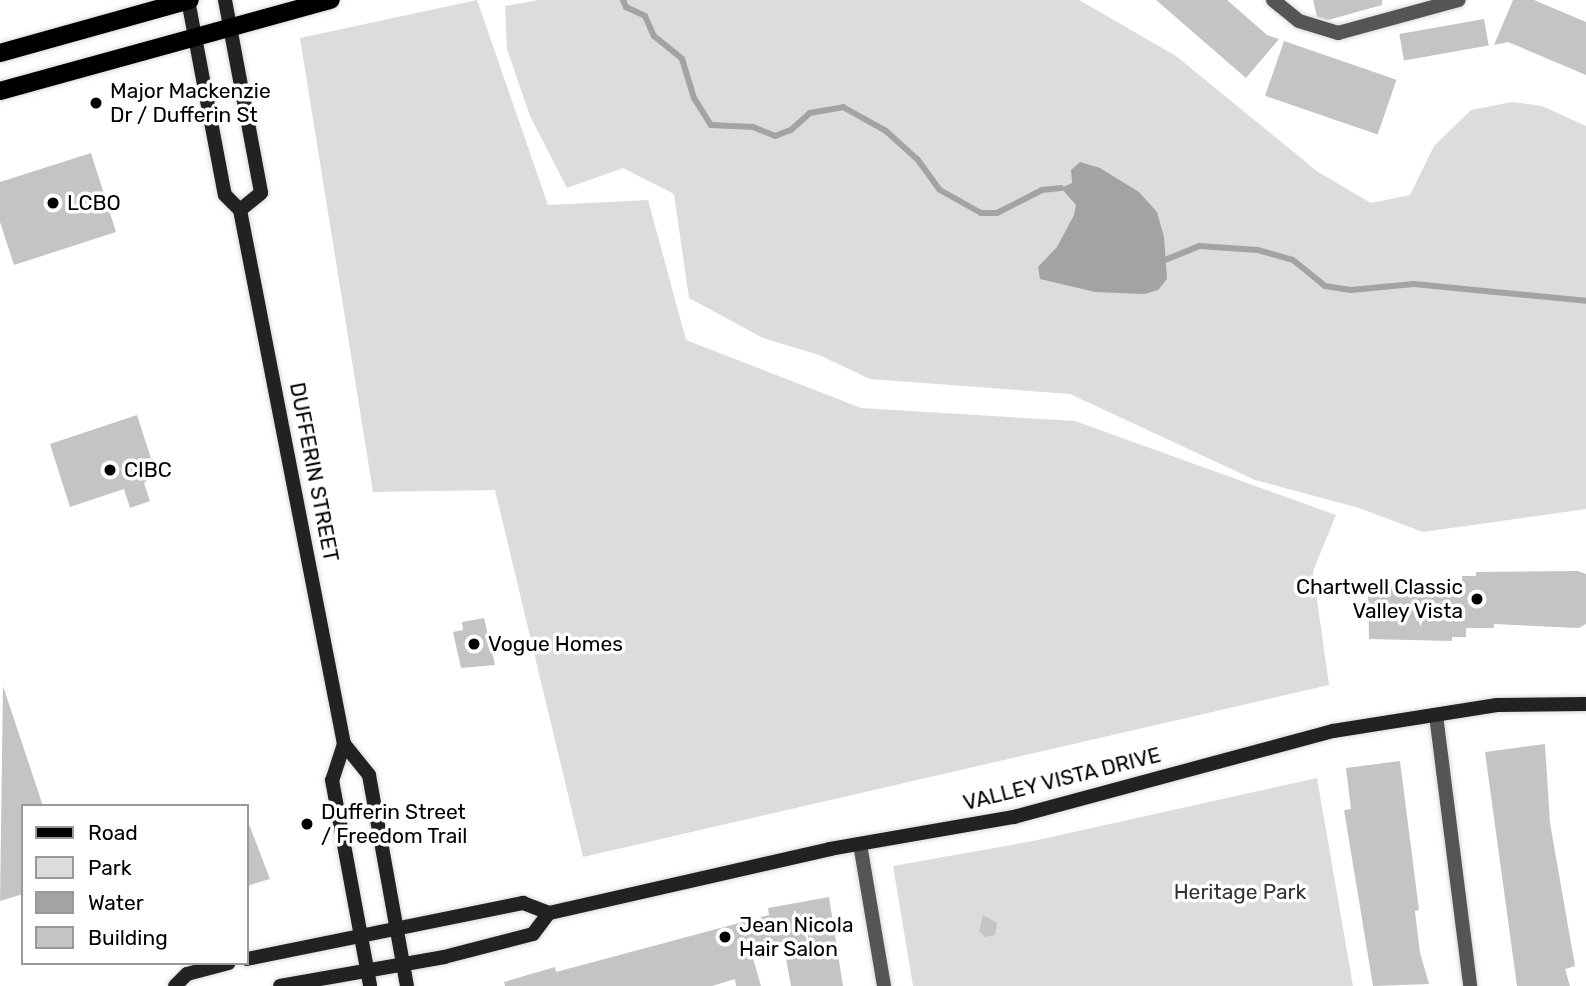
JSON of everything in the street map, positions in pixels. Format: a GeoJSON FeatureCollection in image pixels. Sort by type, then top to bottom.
{"type":"FeatureCollection","features":[{"type":"Feature","properties":{"kind":"main road"},"geometry":{"type":"LineString","coordinates":[[0,53],[188,0]]}},
{"type":"Feature","properties":{"kind":"main road"},"geometry":{"type":"LineString","coordinates":[[0,91],[331,0]]}},
{"type":"Feature","properties":{"kind":"street","name":"DUFFERIN STREET"},"geometry":{"type":"LineString","coordinates":[[188,0],[225,195],[240,210],[344,744],[369,775],[407,986]]}},
{"type":"Feature","properties":{"kind":"street"},"geometry":{"type":"LineString","coordinates":[[225,0],[261,193],[240,210]]}},
{"type":"Feature","properties":{"kind":"street"},"geometry":{"type":"LineString","coordinates":[[1273,0],[1298,21],[1338,33],[1459,0]]}},
{"type":"Feature","properties":{"kind":"street","name":"VALLEY VISTA DRIVE"},"geometry":{"type":"LineString","coordinates":[[248,959],[523,902],[549,913],[860,844],[1014,817],[1305,737],[1520,703],[1586,704]]}},
{"type":"Feature","properties":{"kind":"street"},"geometry":{"type":"LineString","coordinates":[[1436,715],[1470,986]]}},
{"type":"Feature","properties":{"kind":"street","name":"DUFFERIN STREET"},"geometry":{"type":"LineString","coordinates":[[344,744],[332,780],[370,986]]}},
{"type":"Feature","properties":{"kind":"street"},"geometry":{"type":"LineString","coordinates":[[860,844],[884,986]]}},
{"type":"Feature","properties":{"kind":"street"},"geometry":{"type":"LineString","coordinates":[[281,986],[403,963],[533,934],[549,913]]}},
{"type":"Feature","properties":{"kind":"street"},"geometry":{"type":"LineString","coordinates":[[175,986],[187,974],[221,965]]}},
{"type":"Feature","properties":{"kind":"green space"},"geometry":{"type":"Polygon","coordinates":[[[477,0],[548,205],[648,200],[686,340],[861,408],[1075,421],[1336,515],[1313,571],[1329,685],[583,857],[495,490],[373,492],[300,38],[477,0]]]}},
{"type":"Feature","properties":{"kind":"green space"},"geometry":{"type":"Polygon","coordinates":[[[539,0],[1079,0],[1176,56],[1318,172],[1371,203],[1410,195],[1434,146],[1471,110],[1512,102],[1542,106],[1586,126],[1586,509],[1423,532],[1359,508],[1255,480],[1070,394],[870,379],[819,355],[763,338],[689,298],[674,194],[623,168],[567,188],[530,116],[507,49],[505,6],[539,0]]]}},
{"type":"Feature","properties":{"kind":"green space","name":"Heritage Park"},"geometry":{"type":"Polygon","coordinates":[[[1317,778],[1353,986],[913,986],[893,866],[1033,841],[1317,778]]]}},
{"type":"Feature","properties":{"kind":"water"},"geometry":{"type":"Polygon","coordinates":[[[1080,162],[1100,168],[1139,192],[1157,212],[1164,237],[1167,279],[1158,290],[1145,294],[1095,292],[1040,279],[1038,267],[1057,247],[1074,215],[1076,205],[1061,188],[1072,183],[1071,170],[1080,162]]]}},
{"type":"Feature","properties":{"kind":"building"},"geometry":{"type":"Polygon","coordinates":[[[1156,0],[1227,0],[1267,35],[1279,39],[1246,78],[1156,0]]]}},
{"type":"Feature","properties":{"kind":"building"},"geometry":{"type":"Polygon","coordinates":[[[1313,0],[1382,0],[1382,5],[1328,20],[1317,17],[1313,0]]]}},
{"type":"Feature","properties":{"kind":"building"},"geometry":{"type":"Polygon","coordinates":[[[1513,0],[1534,0],[1586,22],[1586,75],[1508,42],[1494,45],[1513,0]]]}},
{"type":"Feature","properties":{"kind":"building"},"geometry":{"type":"Polygon","coordinates":[[[1484,19],[1489,46],[1404,61],[1399,34],[1484,19]]]}},
{"type":"Feature","properties":{"kind":"building"},"geometry":{"type":"Polygon","coordinates":[[[1284,41],[1397,80],[1378,135],[1265,96],[1284,41]]]}},
{"type":"Feature","properties":{"kind":"building"},"geometry":{"type":"Polygon","coordinates":[[[91,153],[116,232],[14,265],[0,222],[0,182],[91,153]]]}},
{"type":"Feature","properties":{"kind":"building"},"geometry":{"type":"Polygon","coordinates":[[[137,415],[156,474],[144,483],[150,501],[130,508],[124,489],[70,507],[50,444],[137,415]]]}},
{"type":"Feature","properties":{"kind":"building","name":"Chartwell Classic Valley Vista"},"geometry":{"type":"Polygon","coordinates":[[[1578,571],[1586,574],[1586,624],[1579,628],[1494,624],[1494,628],[1466,628],[1466,637],[1452,637],[1452,641],[1369,639],[1368,589],[1462,584],[1462,576],[1476,576],[1476,572],[1578,571]]]}},
{"type":"Feature","properties":{"kind":"building"},"geometry":{"type":"Polygon","coordinates":[[[484,618],[495,665],[461,668],[453,632],[463,630],[462,622],[484,618]]]}},
{"type":"Feature","properties":{"kind":"building"},"geometry":{"type":"Polygon","coordinates":[[[3,686],[42,804],[21,804],[21,895],[0,901],[3,686]]]}},
{"type":"Feature","properties":{"kind":"building"},"geometry":{"type":"Polygon","coordinates":[[[1545,744],[1550,823],[1575,966],[1565,969],[1570,986],[1517,986],[1485,752],[1545,744]]]}},
{"type":"Feature","properties":{"kind":"building"},"geometry":{"type":"Polygon","coordinates":[[[1400,761],[1419,910],[1415,911],[1420,953],[1429,984],[1373,986],[1344,810],[1351,809],[1346,768],[1400,761]]]}},
{"type":"Feature","properties":{"kind":"building"},"geometry":{"type":"Polygon","coordinates":[[[248,822],[270,879],[248,886],[248,822]]]}},
{"type":"Feature","properties":{"kind":"building"},"geometry":{"type":"Polygon","coordinates":[[[829,897],[843,986],[791,986],[783,942],[750,948],[761,986],[736,986],[735,979],[712,986],[505,986],[504,982],[555,967],[556,972],[769,915],[768,908],[829,897]]]}},
{"type":"Feature","properties":{"kind":"building"},"geometry":{"type":"Polygon","coordinates":[[[983,915],[997,923],[995,935],[985,937],[979,931],[983,915]]]}},
{"type":"Feature","properties":{"kind":"waterway"},"geometry":{"type":"LineString","coordinates":[[623,0],[626,7],[645,16],[654,36],[682,59],[694,98],[711,125],[753,127],[775,136],[791,130],[810,113],[843,107],[886,131],[918,160],[940,190],[981,213],[997,213],[1042,190],[1061,188]]}},
{"type":"Feature","properties":{"kind":"waterway"},"geometry":{"type":"LineString","coordinates":[[1165,260],[1199,246],[1258,250],[1293,260],[1325,286],[1351,290],[1414,284],[1586,301]]}},
{"type":"Feature","properties":{"kind":"place","name":"Major Mackenzie Dr / Dufferin St"},"geometry":{"type":"Point","coordinates":[96,103]}},
{"type":"Feature","properties":{"kind":"place","name":"LCBO"},"geometry":{"type":"Point","coordinates":[53,203]}},
{"type":"Feature","properties":{"kind":"place","name":"CIBC"},"geometry":{"type":"Point","coordinates":[110,470]}},
{"type":"Feature","properties":{"kind":"place","name":"Chartwell Classic Valley Vista"},"geometry":{"type":"Point","coordinates":[1477,599]}},
{"type":"Feature","properties":{"kind":"place","name":"Vogue Homes"},"geometry":{"type":"Point","coordinates":[474,644]}},
{"type":"Feature","properties":{"kind":"place","name":"Dufferin Street / Freedom Trail"},"geometry":{"type":"Point","coordinates":[307,824]}},
{"type":"Feature","properties":{"kind":"place","name":"Jean Nicola Hair Salon"},"geometry":{"type":"Point","coordinates":[725,937]}}]}
